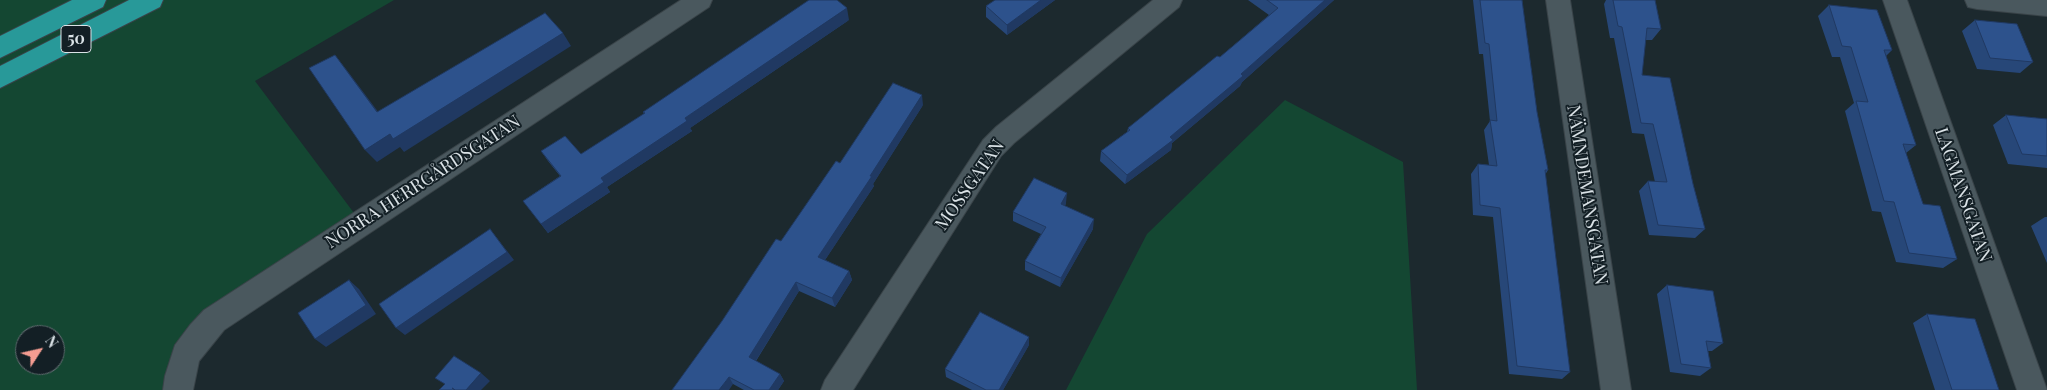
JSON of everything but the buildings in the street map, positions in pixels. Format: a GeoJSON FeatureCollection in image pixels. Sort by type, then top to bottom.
{"type":"FeatureCollection","features":[{"type":"Feature","properties":{"kind":"highway","name":"50"},"geometry":{"type":"LineString","coordinates":[[0,48],[94,0]]}},
{"type":"Feature","properties":{"kind":"highway","name":"50"},"geometry":{"type":"LineString","coordinates":[[0,78],[151,0]]}},
{"type":"Feature","properties":{"kind":"street","name":"NORRA HERRGÅRDSGATAN"},"geometry":{"type":"LineString","coordinates":[[178,390],[186,355],[200,335],[214,320],[700,0]]}},
{"type":"Feature","properties":{"kind":"street","name":"MOSSGATAN"},"geometry":{"type":"LineString","coordinates":[[836,390],[992,148],[1005,135],[1170,0]]}},
{"type":"Feature","properties":{"kind":"street","name":"NÄMNDEMANSGATAN"},"geometry":{"type":"LineString","coordinates":[[1558,0],[1616,390]]}},
{"type":"Feature","properties":{"kind":"street","name":"LAGMANSGATAN"},"geometry":{"type":"LineString","coordinates":[[1895,0],[2032,390]]}},
{"type":"Feature","properties":{"kind":"street"},"geometry":{"type":"LineString","coordinates":[[1978,0],[2047,7]]}},
{"type":"Feature","properties":{"kind":"green space"},"geometry":{"type":"Polygon","coordinates":[[[0,0],[394,0],[255,81],[357,217],[209,314],[174,390],[0,390],[0,0]]]}},
{"type":"Feature","properties":{"kind":"green space"},"geometry":{"type":"Polygon","coordinates":[[[1285,100],[1403,162],[1417,390],[1066,390],[1147,234],[1285,100]]]}}]}
